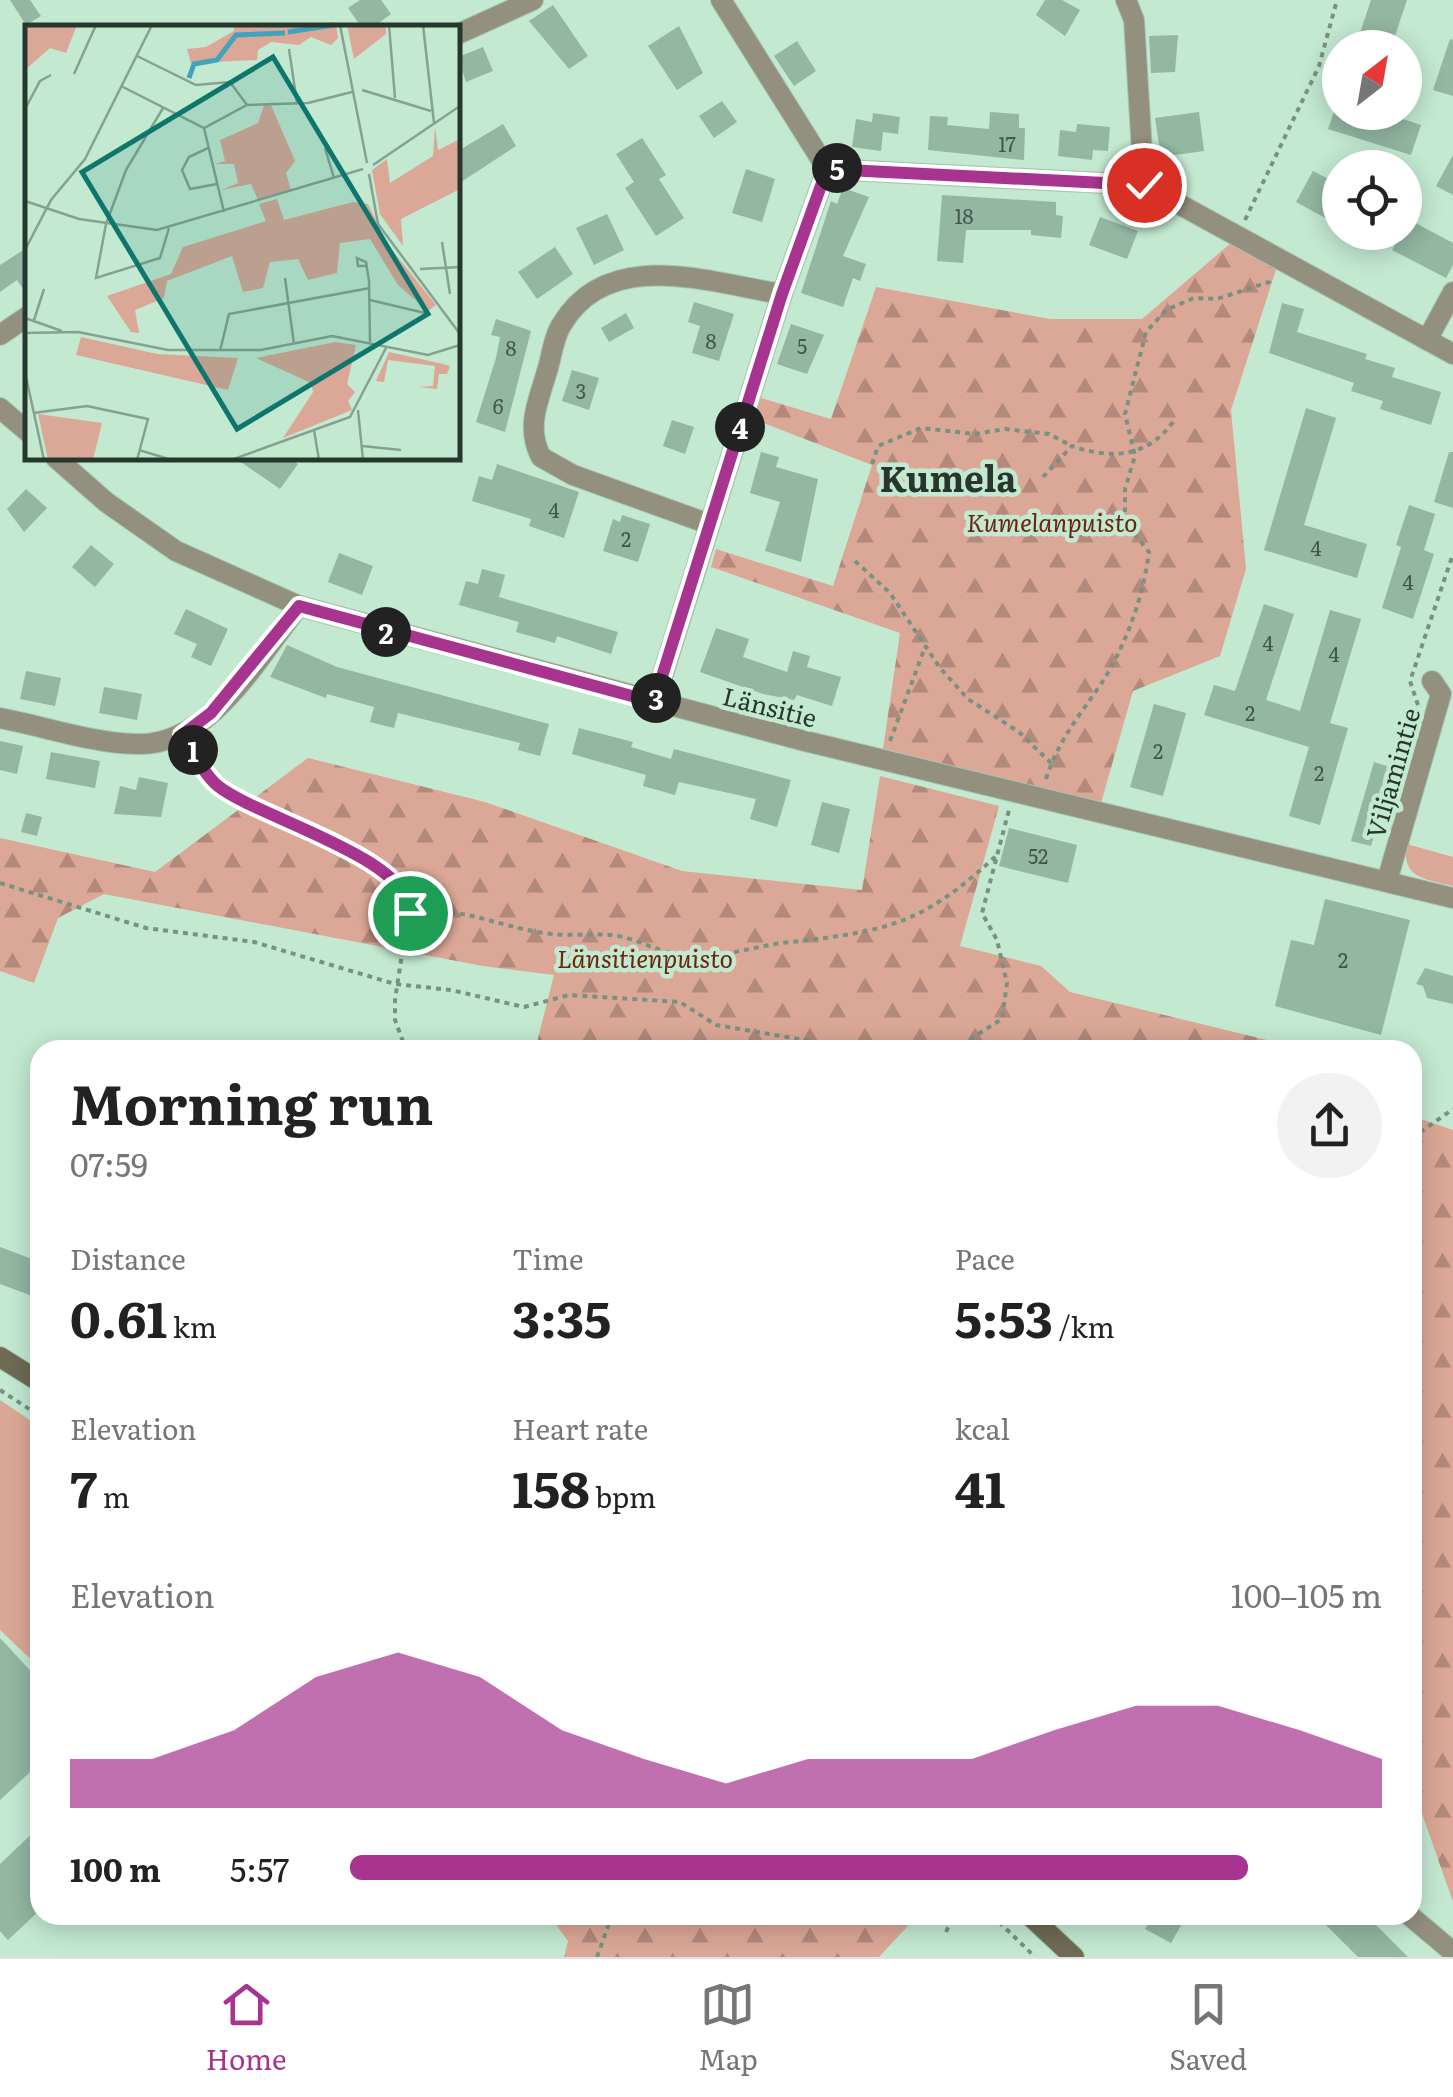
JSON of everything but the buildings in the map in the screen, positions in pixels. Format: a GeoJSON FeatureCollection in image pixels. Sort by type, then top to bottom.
{"type":"FeatureCollection","features":[{"type":"Feature","properties":{"kind":"street"},"geometry":{"type":"LineString","coordinates":[[460,33],[533,0]]}},
{"type":"Feature","properties":{"kind":"street"},"geometry":{"type":"LineString","coordinates":[[721,0],[827,169]]}},
{"type":"Feature","properties":{"kind":"street"},"geometry":{"type":"LineString","coordinates":[[1126,0],[1134,20],[1144,185]]}},
{"type":"Feature","properties":{"kind":"street"},"geometry":{"type":"LineString","coordinates":[[827,169],[1144,185],[1453,354]]}},
{"type":"Feature","properties":{"kind":"street"},"geometry":{"type":"LineString","coordinates":[[654,702],[782,294],[827,169]]}},
{"type":"Feature","properties":{"kind":"street"},"geometry":{"type":"LineString","coordinates":[[709,524],[573,475],[542,456],[531,426],[560,326],[585,294],[601,285],[643,276],[683,275],[782,294]]}},
{"type":"Feature","properties":{"kind":"street"},"geometry":{"type":"LineString","coordinates":[[1427,340],[1453,292]]}},
{"type":"Feature","properties":{"kind":"street"},"geometry":{"type":"LineString","coordinates":[[0,335],[25,318]]}},
{"type":"Feature","properties":{"kind":"street"},"geometry":{"type":"LineString","coordinates":[[0,408],[25,429]]}},
{"type":"Feature","properties":{"kind":"street","name":"Länsitie"},"geometry":{"type":"LineString","coordinates":[[58,460],[106,502],[176,551],[299,606],[883,760],[1453,898]]}},
{"type":"Feature","properties":{"kind":"street"},"geometry":{"type":"LineString","coordinates":[[0,718],[130,744],[167,742],[211,713],[299,606]]}},
{"type":"Feature","properties":{"kind":"street","name":"Viljamintie"},"geometry":{"type":"LineString","coordinates":[[1387,881],[1441,694],[1432,681]]}},
{"type":"Feature","properties":{"kind":"street"},"geometry":{"type":"LineString","coordinates":[[0,1357],[30,1376]]}},
{"type":"Feature","properties":{"kind":"street"},"geometry":{"type":"LineString","coordinates":[[1041,1925],[1074,1957]]}},
{"type":"Feature","properties":{"kind":"street"},"geometry":{"type":"LineString","coordinates":[[1420,1925],[1453,1952]]}},
{"type":"Feature","properties":{"kind":"path"},"geometry":{"type":"LineString","coordinates":[[1238,238],[1256,192],[1284,145],[1291,116],[1318,66],[1337,0]]}},
{"type":"Feature","properties":{"kind":"path"},"geometry":{"type":"LineString","coordinates":[[1042,798],[1052,763],[1075,717],[1102,682],[1144,593],[1149,552],[1124,522],[1125,489],[1134,450],[1125,414],[1146,332],[1166,310],[1194,298],[1217,299],[1270,282],[1279,260]]}},
{"type":"Feature","properties":{"kind":"path"},"geometry":{"type":"LineString","coordinates":[[872,464],[878,446],[921,428],[976,434],[1005,429],[1049,434],[1102,456],[1157,444],[1174,422]]}},
{"type":"Feature","properties":{"kind":"path"},"geometry":{"type":"LineString","coordinates":[[1042,477],[1072,446]]}},
{"type":"Feature","properties":{"kind":"path"},"geometry":{"type":"LineString","coordinates":[[1422,649],[1453,554]]}},
{"type":"Feature","properties":{"kind":"path"},"geometry":{"type":"LineString","coordinates":[[855,560],[890,592],[968,699],[1019,732],[1052,763]]}},
{"type":"Feature","properties":{"kind":"path"},"geometry":{"type":"LineString","coordinates":[[883,760],[926,646]]}},
{"type":"Feature","properties":{"kind":"path"},"geometry":{"type":"LineString","coordinates":[[182,735],[216,785],[323,842],[362,857],[400,884],[410,901],[395,984],[395,1020],[402,1040]]}},
{"type":"Feature","properties":{"kind":"path"},"geometry":{"type":"LineString","coordinates":[[969,1040],[1002,1019],[1008,984],[997,940],[982,913],[1014,791]]}},
{"type":"Feature","properties":{"kind":"path"},"geometry":{"type":"LineString","coordinates":[[410,913],[447,908],[531,931],[616,935],[655,952],[692,956],[736,952],[833,939],[913,920],[942,904],[996,856]]}},
{"type":"Feature","properties":{"kind":"path"},"geometry":{"type":"LineString","coordinates":[[0,883],[146,928],[254,942],[395,984],[451,990],[524,1006],[569,995],[680,1002],[716,1025],[804,1040]]}},
{"type":"Feature","properties":{"kind":"path"},"geometry":{"type":"LineString","coordinates":[[1422,1131],[1453,1109]]}},
{"type":"Feature","properties":{"kind":"path"},"geometry":{"type":"LineString","coordinates":[[0,1390],[30,1410]]}},
{"type":"Feature","properties":{"kind":"path"},"geometry":{"type":"LineString","coordinates":[[597,1957],[608,1925]]}},
{"type":"Feature","properties":{"kind":"path"},"geometry":{"type":"LineString","coordinates":[[946,1932],[949,1925]]}},
{"type":"Feature","properties":{"kind":"path"},"geometry":{"type":"LineString","coordinates":[[1002,1925],[1035,1957]]}},
{"type":"Feature","properties":{"kind":"green space","name":"Kumelanpuisto"},"geometry":{"type":"Polygon","coordinates":[[[1238,237],[1279,260],[1231,410],[1246,569],[1220,656],[1133,691],[1101,803],[883,749],[900,633],[711,567],[716,549],[833,586],[872,465],[753,419],[761,398],[831,419],[876,287],[1050,319],[1142,319],[1238,237]]]}},
{"type":"Feature","properties":{"kind":"green space","name":"Länsitienpuisto"},"geometry":{"type":"Polygon","coordinates":[[[308,758],[485,802],[682,871],[862,890],[880,776],[999,806],[960,946],[1041,966],[1070,992],[1267,1040],[538,1040],[554,975],[483,966],[104,894],[58,918],[34,983],[0,971],[0,838],[155,872],[308,758]]]}},
{"type":"Feature","properties":{"kind":"green space"},"geometry":{"type":"Polygon","coordinates":[[[1408,837],[1410,845],[1453,857],[1453,886],[1415,874],[1407,860],[1408,837]]]}},
{"type":"Feature","properties":{"kind":"green space"},"geometry":{"type":"Polygon","coordinates":[[[1422,1119],[1453,1130],[1453,1902],[1422,1814],[1422,1119]]]}},
{"type":"Feature","properties":{"kind":"green space"},"geometry":{"type":"Polygon","coordinates":[[[0,1400],[30,1420],[30,1658],[0,1630],[0,1400]]]}},
{"type":"Feature","properties":{"kind":"green space"},"geometry":{"type":"Polygon","coordinates":[[[556,1925],[909,1925],[879,1957],[564,1957],[568,1941],[556,1925]]]}},
{"type":"Feature","properties":{"kind":"district","name":"Kumela"},"geometry":{"type":"Point","coordinates":[948,477]}},
{"type":"Feature","properties":{"kind":"route"},"geometry":{"type":"LineString","coordinates":[[410,913],[410,901],[400,884],[362,857],[323,842],[216,785],[182,735],[211,713],[299,606],[654,702],[782,294],[827,169],[1144,185]]}}]}
